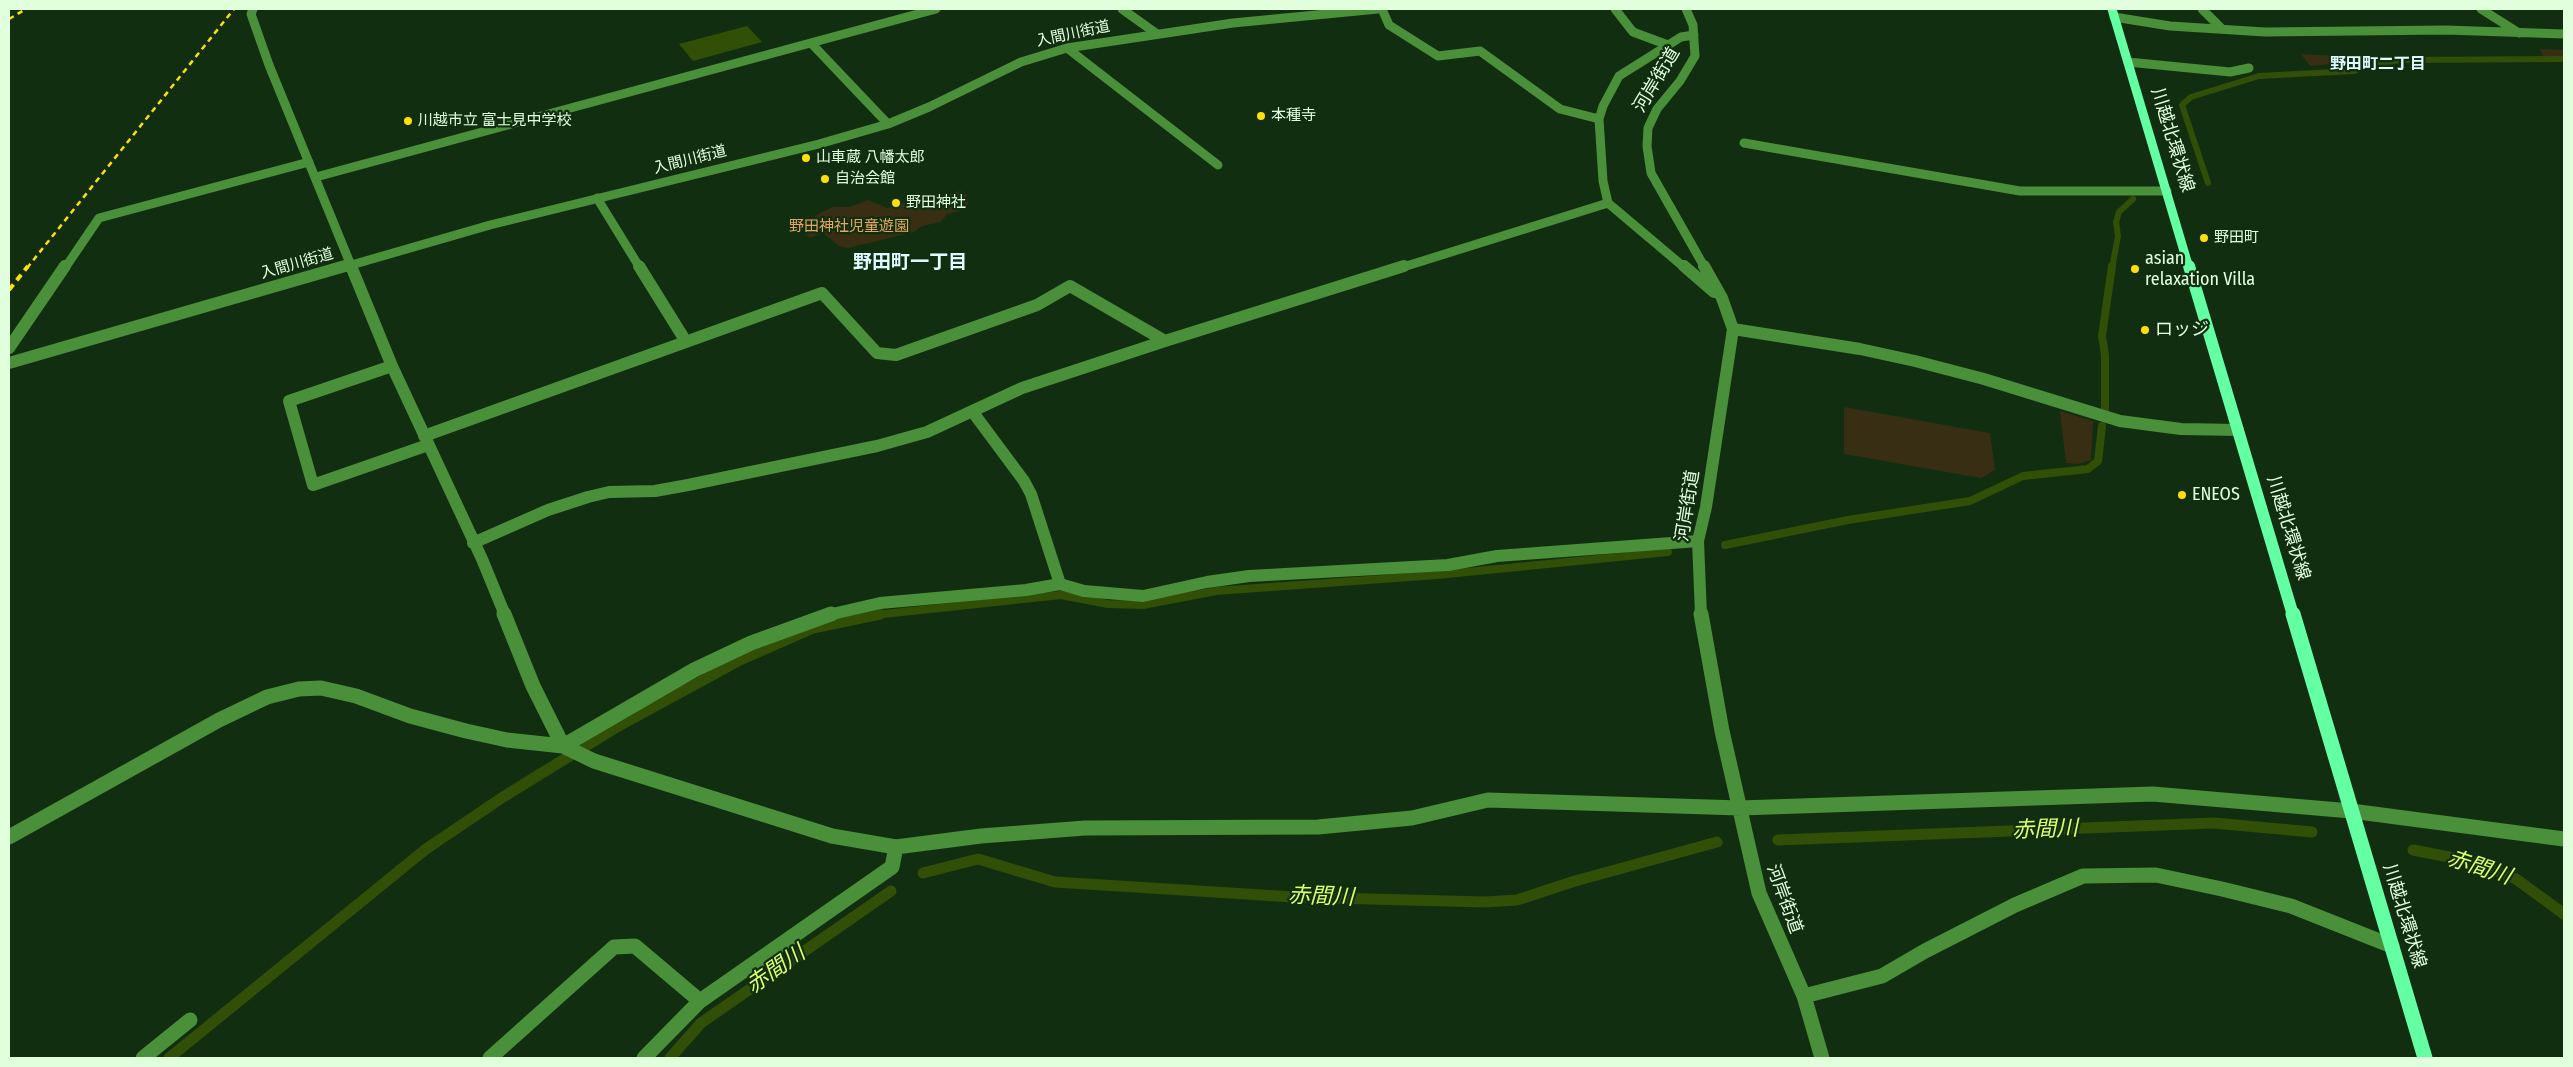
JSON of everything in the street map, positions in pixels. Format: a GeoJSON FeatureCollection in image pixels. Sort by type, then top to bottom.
{"type":"FeatureCollection","features":[{"type":"Feature","properties":{"kind":"main road","name":"川越北環状線"},"geometry":{"type":"LineString","coordinates":[[2113,13],[2425,1058]]}},
{"type":"Feature","properties":{"kind":"street"},"geometry":{"type":"LineString","coordinates":[[253,9],[251,14],[269,65],[392,366],[473,543],[533,686],[563,746]]}},
{"type":"Feature","properties":{"kind":"street"},"geometry":{"type":"LineString","coordinates":[[316,177],[936,9]]}},
{"type":"Feature","properties":{"kind":"street"},"geometry":{"type":"LineString","coordinates":[[1122,9],[1156,34]]}},
{"type":"Feature","properties":{"kind":"street"},"geometry":{"type":"LineString","coordinates":[[1380,9],[1389,25],[1438,56],[1480,51],[1560,109],[1599,120]]}},
{"type":"Feature","properties":{"kind":"street","name":"入間川街道"},"geometry":{"type":"LineString","coordinates":[[9,363],[351,263],[597,198],[819,144],[888,124],[929,107],[1021,62],[1067,48],[1156,34],[1298,16],[1380,9]]}},
{"type":"Feature","properties":{"kind":"street"},"geometry":{"type":"LineString","coordinates":[[1615,9],[1632,32],[1668,45]]}},
{"type":"Feature","properties":{"kind":"street","name":"河岸街道"},"geometry":{"type":"LineString","coordinates":[[1686,9],[1693,25],[1695,56],[1680,81],[1656,108],[1648,128],[1648,146],[1651,173],[1722,298],[1733,329],[1706,507],[1698,541],[1699,603],[1722,731],[1759,894],[1804,996],[1822,1058]]}},
{"type":"Feature","properties":{"kind":"street"},"geometry":{"type":"LineString","coordinates":[[2202,9],[2222,29]]}},
{"type":"Feature","properties":{"kind":"street"},"geometry":{"type":"LineString","coordinates":[[2481,9],[2519,32]]}},
{"type":"Feature","properties":{"kind":"street"},"geometry":{"type":"LineString","coordinates":[[2113,13],[2170,26],[2265,32],[2446,30],[2564,34]]}},
{"type":"Feature","properties":{"kind":"street"},"geometry":{"type":"LineString","coordinates":[[1694,36],[1681,37],[1619,76],[1603,106],[1599,120],[1602,181],[1608,203],[1722,298]]}},
{"type":"Feature","properties":{"kind":"street"},"geometry":{"type":"LineString","coordinates":[[811,43],[888,124]]}},
{"type":"Feature","properties":{"kind":"street"},"geometry":{"type":"LineString","coordinates":[[1067,48],[1218,165]]}},
{"type":"Feature","properties":{"kind":"street"},"geometry":{"type":"LineString","coordinates":[[2128,62],[2230,72],[2249,68]]}},
{"type":"Feature","properties":{"kind":"street"},"geometry":{"type":"LineString","coordinates":[[1744,143],[2020,191],[2167,191]]}},
{"type":"Feature","properties":{"kind":"street"},"geometry":{"type":"LineString","coordinates":[[9,348],[99,218],[309,162]]}},
{"type":"Feature","properties":{"kind":"street"},"geometry":{"type":"LineString","coordinates":[[597,198],[685,340]]}},
{"type":"Feature","properties":{"kind":"street"},"geometry":{"type":"LineString","coordinates":[[473,543],[548,510],[588,497],[609,492],[671,488],[877,446],[926,432],[1022,388],[1165,341],[1608,203]]}},
{"type":"Feature","properties":{"kind":"street"},"geometry":{"type":"LineString","coordinates":[[392,366],[289,401],[312,485],[685,340],[822,293],[877,353],[896,355],[1037,305],[1070,286],[1165,341]]}},
{"type":"Feature","properties":{"kind":"street"},"geometry":{"type":"LineString","coordinates":[[1733,329],[1860,349],[1915,361],[1984,379],[2120,421],[2181,429],[2238,430]]}},
{"type":"Feature","properties":{"kind":"street"},"geometry":{"type":"LineString","coordinates":[[972,411],[1024,481],[1031,494],[1060,584]]}},
{"type":"Feature","properties":{"kind":"street"},"geometry":{"type":"LineString","coordinates":[[563,746],[694,670],[751,643],[834,613],[880,603],[1026,590],[1060,584],[1084,591],[1142,596],[1207,582],[1248,576],[1448,565],[1497,556],[1698,541]]}},
{"type":"Feature","properties":{"kind":"street"},"geometry":{"type":"LineString","coordinates":[[9,837],[219,720],[267,697],[299,689],[321,688],[356,696],[410,716],[507,740],[563,746],[594,761],[832,836],[896,847],[981,836],[1085,828],[1318,827],[1412,818],[1488,800],[1740,808],[2153,794],[2351,812],[2564,839]]}},
{"type":"Feature","properties":{"kind":"street"},"geometry":{"type":"LineString","coordinates":[[644,1058],[700,1001],[892,867],[896,847]]}},
{"type":"Feature","properties":{"kind":"street"},"geometry":{"type":"LineString","coordinates":[[1804,996],[1882,976],[2015,905],[2083,876],[2156,875],[2222,888],[2292,906],[2392,946]]}},
{"type":"Feature","properties":{"kind":"street"},"geometry":{"type":"LineString","coordinates":[[490,1058],[614,947],[634,946],[700,1001]]}},
{"type":"Feature","properties":{"kind":"street"},"geometry":{"type":"LineString","coordinates":[[143,1058],[190,1020]]}},
{"type":"Feature","properties":{"kind":"green space"},"geometry":{"type":"Polygon","coordinates":[[[2540,49],[2564,50],[2564,61],[2553,61],[2543,56],[2540,49]]]}},
{"type":"Feature","properties":{"kind":"green space"},"geometry":{"type":"Polygon","coordinates":[[[2301,54],[2352,57],[2342,63],[2310,66],[2301,54]]]}},
{"type":"Feature","properties":{"kind":"green space","name":"野田神社児童遊園"},"geometry":{"type":"Polygon","coordinates":[[[961,191],[966,194],[968,204],[963,210],[947,214],[941,222],[922,226],[914,232],[848,248],[839,246],[823,233],[810,238],[804,233],[806,224],[818,214],[833,207],[849,207],[868,200],[888,208],[907,202],[916,192],[945,195],[961,191]]]}},
{"type":"Feature","properties":{"kind":"green space"},"geometry":{"type":"Polygon","coordinates":[[[1844,407],[1990,433],[1995,470],[1981,478],[1844,454],[1844,407]]]}},
{"type":"Feature","properties":{"kind":"green space"},"geometry":{"type":"Polygon","coordinates":[[[2060,411],[2093,421],[2091,460],[2079,464],[2066,463],[2060,411]]]}},
{"type":"Feature","properties":{"kind":"shaded area"},"geometry":{"type":"Polygon","coordinates":[[[747,26],[762,42],[693,61],[679,44],[747,26]]]}},
{"type":"Feature","properties":{"kind":"waterway"},"geometry":{"type":"LineString","coordinates":[[2208,183],[2182,105],[2191,97],[2259,76],[2354,71],[2368,65],[2401,60],[2564,59]]}},
{"type":"Feature","properties":{"kind":"waterway"},"geometry":{"type":"LineString","coordinates":[[2112,268],[2118,236],[2116,222],[2119,212],[2133,199]]}},
{"type":"Feature","properties":{"kind":"waterway"},"geometry":{"type":"LineString","coordinates":[[2105,410],[2105,355],[2102,336],[2112,266]]}},
{"type":"Feature","properties":{"kind":"waterway"},"geometry":{"type":"LineString","coordinates":[[1725,545],[1848,520],[1970,501],[2023,476],[2088,469],[2098,461],[2102,426]]}},
{"type":"Feature","properties":{"kind":"waterway"},"geometry":{"type":"LineString","coordinates":[[876,615],[1061,595],[1108,604],[1143,605],[1216,591],[1437,575],[1668,552]]}},
{"type":"Feature","properties":{"kind":"waterway"},"geometry":{"type":"LineString","coordinates":[[169,1058],[426,849],[503,797],[615,728],[740,660],[813,628],[876,615]]}},
{"type":"Feature","properties":{"kind":"waterway","name":"赤間川"},"geometry":{"type":"LineString","coordinates":[[1778,840],[2214,823],[2312,832]]}},
{"type":"Feature","properties":{"kind":"waterway","name":"赤間川"},"geometry":{"type":"LineString","coordinates":[[923,873],[978,859],[1055,882],[1293,897],[1485,902],[1517,900],[1575,881],[1717,842]]}},
{"type":"Feature","properties":{"kind":"waterway","name":"赤間川"},"geometry":{"type":"LineString","coordinates":[[2413,850],[2475,862],[2516,879],[2564,914]]}},
{"type":"Feature","properties":{"kind":"waterway","name":"赤間川"},"geometry":{"type":"LineString","coordinates":[[670,1058],[701,1023],[891,891]]}},
{"type":"Feature","properties":{"kind":"railway"},"geometry":{"type":"LineString","coordinates":[[9,19],[26,9]]}},
{"type":"Feature","properties":{"kind":"railway"},"geometry":{"type":"LineString","coordinates":[[27,268],[234,9]]}},
{"type":"Feature","properties":{"kind":"railway"},"geometry":{"type":"LineString","coordinates":[[9,290],[28,266]]}},
{"type":"Feature","properties":{"kind":"place","name":"本種寺"},"geometry":{"type":"Point","coordinates":[1261,116]}},
{"type":"Feature","properties":{"kind":"place","name":"川越市立 富士見中学校"},"geometry":{"type":"Point","coordinates":[408,121]}},
{"type":"Feature","properties":{"kind":"place","name":"山車蔵 八幡太郎"},"geometry":{"type":"Point","coordinates":[806,158]}},
{"type":"Feature","properties":{"kind":"place","name":"自治会館"},"geometry":{"type":"Point","coordinates":[825,179]}},
{"type":"Feature","properties":{"kind":"place","name":"野田神社"},"geometry":{"type":"Point","coordinates":[896,203]}},
{"type":"Feature","properties":{"kind":"place","name":"野田町"},"geometry":{"type":"Point","coordinates":[2204,238]}},
{"type":"Feature","properties":{"kind":"place","name":"asian relaxation Villa"},"geometry":{"type":"Point","coordinates":[2135,269]}},
{"type":"Feature","properties":{"kind":"place","name":"ロッジ"},"geometry":{"type":"Point","coordinates":[2145,330]}},
{"type":"Feature","properties":{"kind":"place","name":"ENEOS"},"geometry":{"type":"Point","coordinates":[2182,495]}},
{"type":"Feature","properties":{"kind":"district","name":"野田町二丁目"},"geometry":{"type":"Point","coordinates":[2378,65]}},
{"type":"Feature","properties":{"kind":"district","name":"野田町一丁目"},"geometry":{"type":"Point","coordinates":[910,263]}}]}
